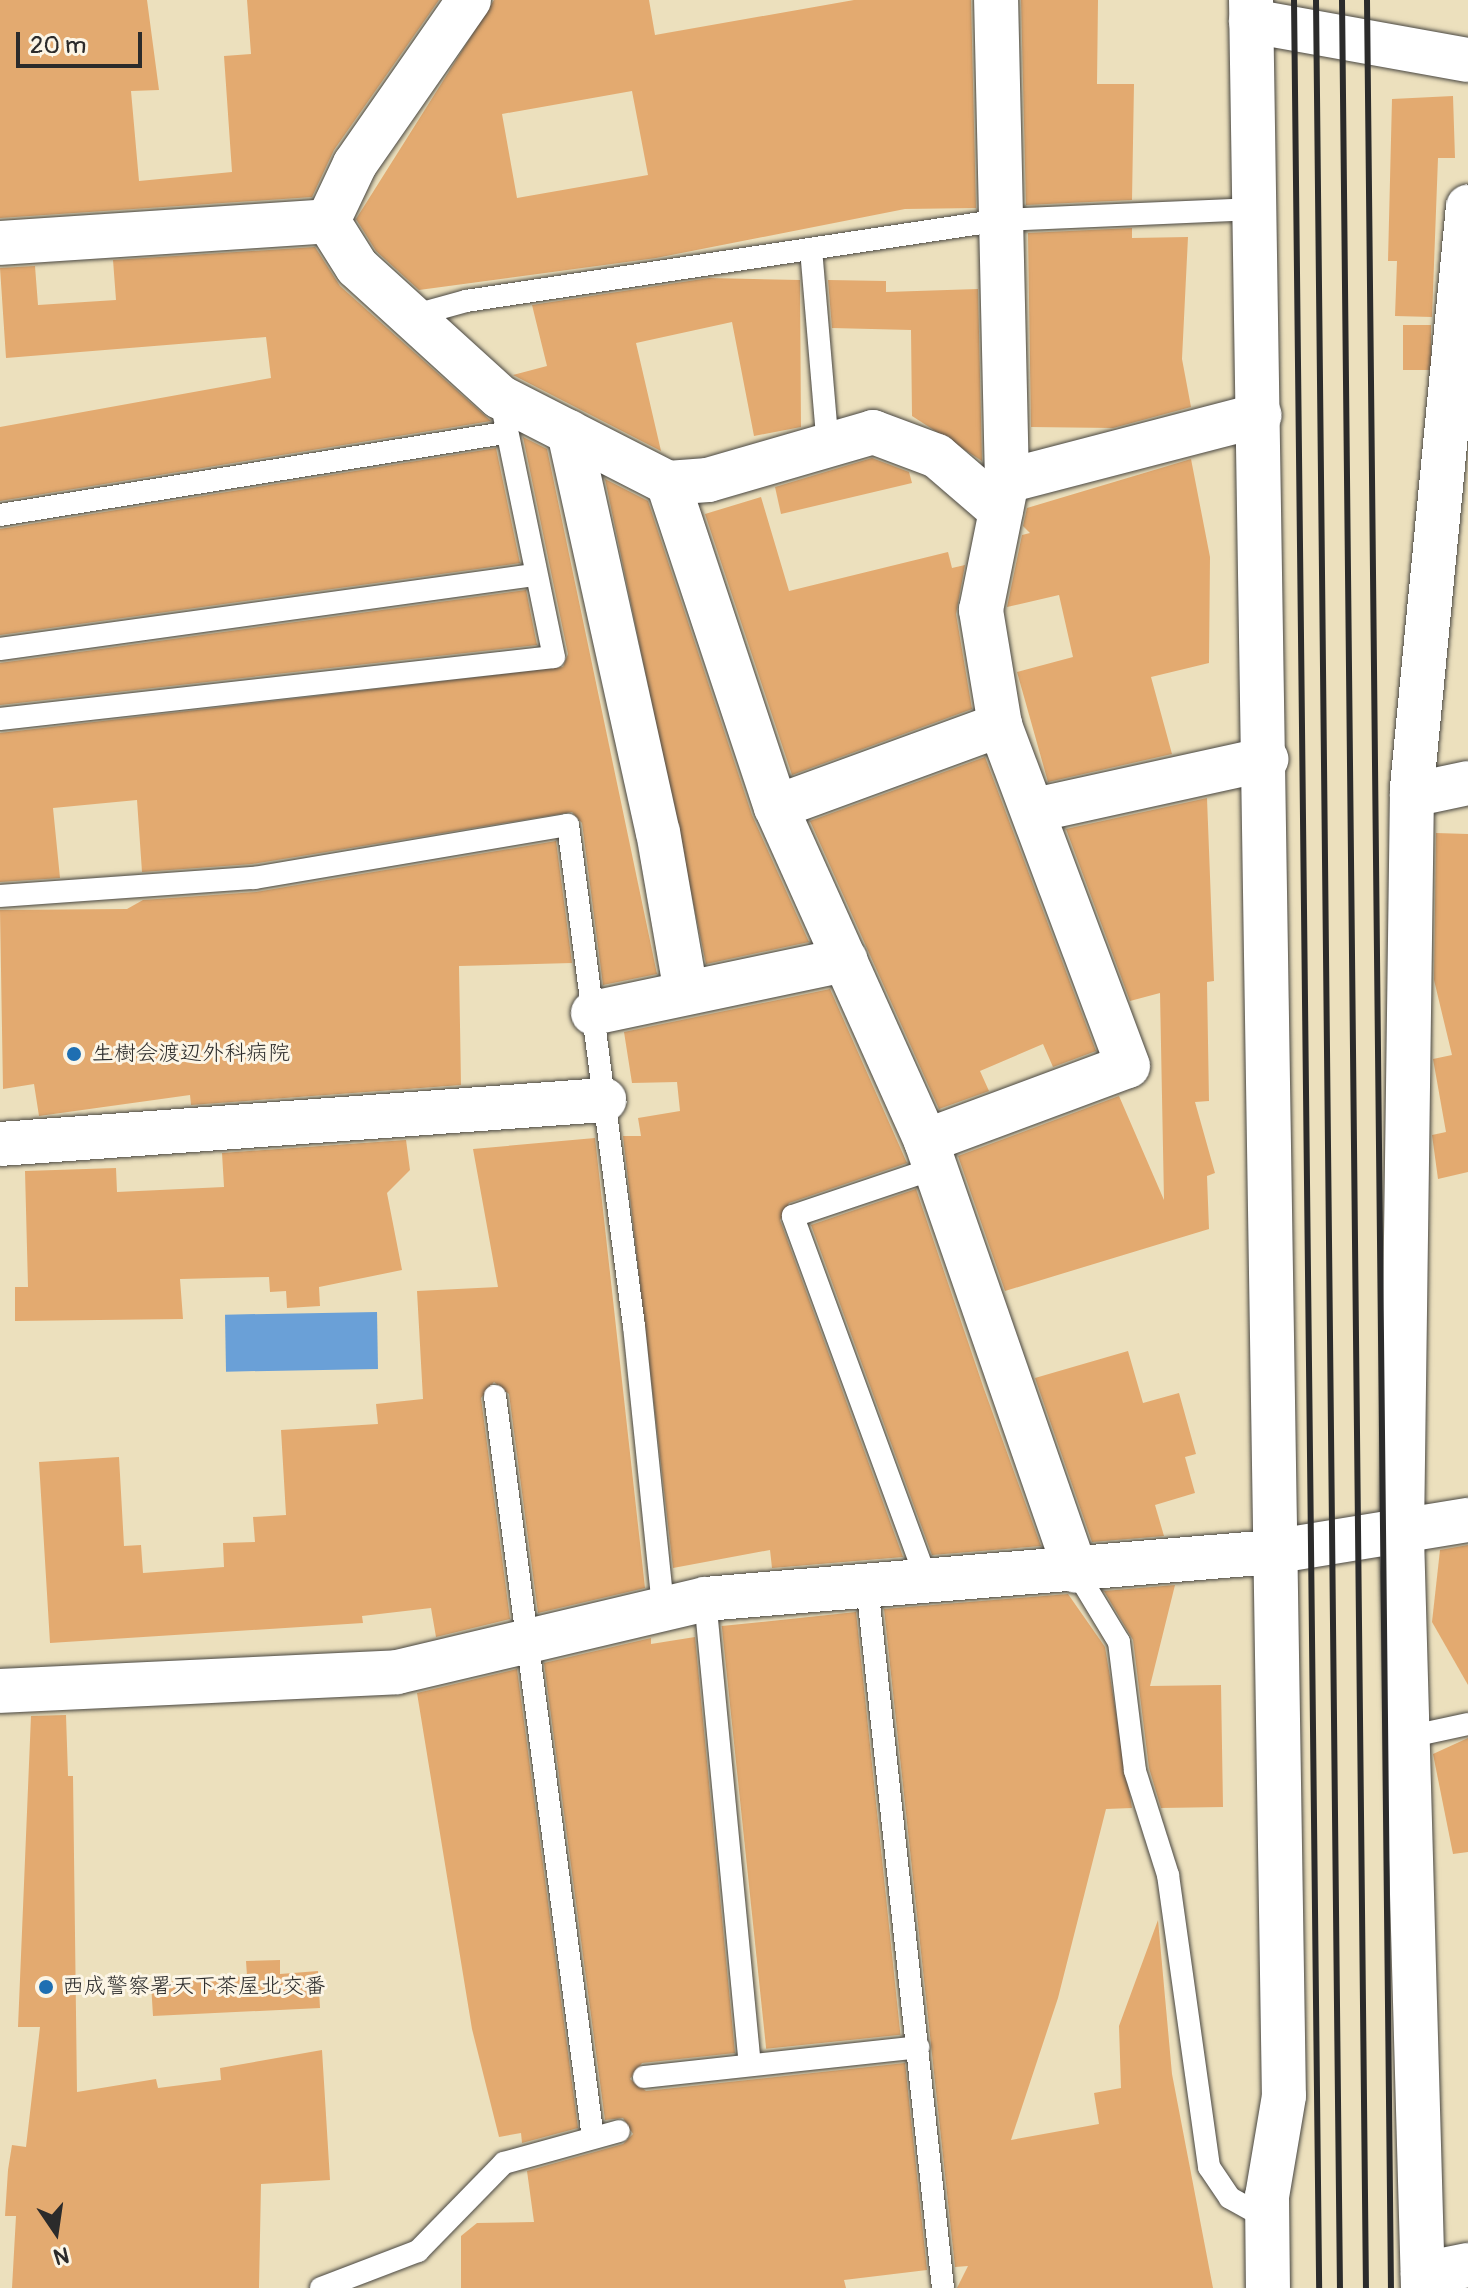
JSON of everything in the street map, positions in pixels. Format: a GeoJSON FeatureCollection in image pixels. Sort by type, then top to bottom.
{"type":"FeatureCollection","features":[{"type":"Feature","properties":{"kind":"street"},"geometry":{"type":"LineString","coordinates":[[328,221],[355,164],[469,0]]}},
{"type":"Feature","properties":{"kind":"street"},"geometry":{"type":"LineString","coordinates":[[929,1155],[1128,1066],[1035,810],[1000,725],[981,610],[1004,496],[996,0]]}},
{"type":"Feature","properties":{"kind":"street"},"geometry":{"type":"LineString","coordinates":[[1268,2288],[1268,2219],[1284,2096],[1272,1552],[1266,759],[1251,11],[1468,60]]}},
{"type":"Feature","properties":{"kind":"street"},"geometry":{"type":"LineString","coordinates":[[1468,207],[1412,795],[1402,1534],[1423,2281],[1468,2265]]}},
{"type":"Feature","properties":{"kind":"street"},"geometry":{"type":"LineString","coordinates":[[0,243],[328,221]]}},
{"type":"Feature","properties":{"kind":"street"},"geometry":{"type":"LineString","coordinates":[[328,221],[357,267],[412,316],[502,415],[569,432],[668,483],[708,480],[873,432],[937,456],[1004,496],[1260,415]]}},
{"type":"Feature","properties":{"kind":"street"},"geometry":{"type":"LineString","coordinates":[[569,432],[658,832],[686,993]]}},
{"type":"Feature","properties":{"kind":"street"},"geometry":{"type":"LineString","coordinates":[[668,483],[776,807],[929,1155],[1076,1571]]}},
{"type":"Feature","properties":{"kind":"street"},"geometry":{"type":"LineString","coordinates":[[776,807],[1000,725]]}},
{"type":"Feature","properties":{"kind":"street"},"geometry":{"type":"LineString","coordinates":[[1035,810],[1266,759]]}},
{"type":"Feature","properties":{"kind":"street"},"geometry":{"type":"LineString","coordinates":[[1412,795],[1468,783]]}},
{"type":"Feature","properties":{"kind":"street"},"geometry":{"type":"LineString","coordinates":[[593,1013],[845,960]]}},
{"type":"Feature","properties":{"kind":"street"},"geometry":{"type":"LineString","coordinates":[[0,1144],[604,1100]]}},
{"type":"Feature","properties":{"kind":"street"},"geometry":{"type":"LineString","coordinates":[[0,1691],[397,1672],[523,1639],[705,1599],[1076,1571],[1272,1552],[1402,1534],[1468,1520]]}},
{"type":"Feature","properties":{"kind":"lane"},"geometry":{"type":"LineString","coordinates":[[412,316],[466,301],[1001,220],[1256,209]]}},
{"type":"Feature","properties":{"kind":"lane"},"geometry":{"type":"LineString","coordinates":[[811,249],[828,446]]}},
{"type":"Feature","properties":{"kind":"lane"},"geometry":{"type":"LineString","coordinates":[[0,515],[502,415],[554,657],[0,719]]}},
{"type":"Feature","properties":{"kind":"lane"},"geometry":{"type":"LineString","coordinates":[[0,649],[534,575]]}},
{"type":"Feature","properties":{"kind":"lane"},"geometry":{"type":"LineString","coordinates":[[0,896],[254,878],[568,825],[604,1100],[663,1609]]}},
{"type":"Feature","properties":{"kind":"lane"},"geometry":{"type":"LineString","coordinates":[[927,1581],[793,1216],[929,1155]]}},
{"type":"Feature","properties":{"kind":"lane"},"geometry":{"type":"LineString","coordinates":[[495,1396],[523,1639],[593,2138]]}},
{"type":"Feature","properties":{"kind":"lane"},"geometry":{"type":"LineString","coordinates":[[1076,1571],[1119,1642],[1135,1771],[1168,1875],[1209,2167],[1230,2198],[1268,2219]]}},
{"type":"Feature","properties":{"kind":"lane"},"geometry":{"type":"LineString","coordinates":[[867,1585],[943,2288]]}},
{"type":"Feature","properties":{"kind":"lane"},"geometry":{"type":"LineString","coordinates":[[705,1599],[750,2063]]}},
{"type":"Feature","properties":{"kind":"lane"},"geometry":{"type":"LineString","coordinates":[[1408,1737],[1468,1724]]}},
{"type":"Feature","properties":{"kind":"lane"},"geometry":{"type":"LineString","coordinates":[[644,2077],[918,2047]]}},
{"type":"Feature","properties":{"kind":"lane"},"geometry":{"type":"LineString","coordinates":[[321,2288],[418,2251],[504,2163],[619,2131]]}},
{"type":"Feature","properties":{"kind":"water"},"geometry":{"type":"Polygon","coordinates":[[[377,1312],[378,1369],[226,1372],[225,1315],[377,1312]]]}},
{"type":"Feature","properties":{"kind":"building"},"geometry":{"type":"Polygon","coordinates":[[[0,0],[147,0],[159,90],[131,91],[139,181],[232,172],[224,56],[251,54],[247,0],[439,0],[334,150],[312,197],[0,218],[0,0]]]}},
{"type":"Feature","properties":{"kind":"building"},"geometry":{"type":"Polygon","coordinates":[[[494,0],[649,0],[655,35],[854,0],[971,0],[976,208],[905,209],[656,258],[419,290],[376,251],[356,219],[494,0]],[[632,91],[502,114],[517,198],[648,175],[632,91]]]}},
{"type":"Feature","properties":{"kind":"building"},"geometry":{"type":"Polygon","coordinates":[[[1021,0],[1098,0],[1097,84],[1134,84],[1132,200],[1026,205],[1021,0]]]}},
{"type":"Feature","properties":{"kind":"building"},"geometry":{"type":"Polygon","coordinates":[[[1453,96],[1455,158],[1438,158],[1432,317],[1395,316],[1397,261],[1388,261],[1392,99],[1453,96]]]}},
{"type":"Feature","properties":{"kind":"building"},"geometry":{"type":"Polygon","coordinates":[[[1132,228],[1132,238],[1188,237],[1182,359],[1191,407],[1113,428],[1031,427],[1028,233],[1132,228]]]}},
{"type":"Feature","properties":{"kind":"building"},"geometry":{"type":"Polygon","coordinates":[[[315,247],[340,286],[491,421],[0,501],[0,427],[271,378],[266,337],[6,358],[0,268],[35,266],[38,305],[116,300],[113,260],[315,247]]]}},
{"type":"Feature","properties":{"kind":"building"},"geometry":{"type":"Polygon","coordinates":[[[709,278],[800,280],[801,427],[754,436],[732,322],[636,343],[661,451],[513,375],[547,366],[532,305],[709,278]]]}},
{"type":"Feature","properties":{"kind":"building"},"geometry":{"type":"Polygon","coordinates":[[[828,280],[886,281],[886,292],[978,289],[982,461],[912,416],[911,330],[832,328],[828,280]]]}},
{"type":"Feature","properties":{"kind":"building"},"geometry":{"type":"Polygon","coordinates":[[[1403,325],[1431,325],[1431,370],[1403,370],[1403,325]]]}},
{"type":"Feature","properties":{"kind":"building"},"geometry":{"type":"Polygon","coordinates":[[[523,437],[547,449],[657,974],[603,985],[582,823],[572,812],[252,864],[142,872],[137,800],[53,808],[60,878],[0,882],[0,733],[563,667],[568,654],[523,437]]]}},
{"type":"Feature","properties":{"kind":"building"},"geometry":{"type":"Polygon","coordinates":[[[496,448],[520,563],[0,635],[0,529],[496,448]]]}},
{"type":"Feature","properties":{"kind":"building"},"geometry":{"type":"Polygon","coordinates":[[[872,458],[909,472],[912,483],[781,514],[775,487],[872,458]]]}},
{"type":"Feature","properties":{"kind":"building"},"geometry":{"type":"Polygon","coordinates":[[[1191,459],[1210,557],[1209,663],[1151,677],[1172,754],[1048,782],[1017,672],[1073,657],[1059,595],[1007,607],[1022,535],[1030,533],[1023,526],[1027,508],[1191,459]]]}},
{"type":"Feature","properties":{"kind":"building"},"geometry":{"type":"Polygon","coordinates":[[[605,479],[648,501],[752,815],[809,942],[706,964],[605,479]]]}},
{"type":"Feature","properties":{"kind":"building"},"geometry":{"type":"Polygon","coordinates":[[[761,497],[789,591],[948,552],[952,568],[965,565],[956,614],[972,709],[792,775],[705,514],[761,497]]]}},
{"type":"Feature","properties":{"kind":"building"},"geometry":{"type":"Polygon","coordinates":[[[526,590],[537,645],[0,705],[0,663],[526,590]]]}},
{"type":"Feature","properties":{"kind":"building"},"geometry":{"type":"Polygon","coordinates":[[[985,757],[1096,1051],[1053,1067],[1043,1044],[980,1071],[989,1091],[939,1109],[810,821],[985,757]]]}},
{"type":"Feature","properties":{"kind":"building"},"geometry":{"type":"Polygon","coordinates":[[[1207,798],[1214,981],[1207,982],[1209,1101],[1195,1102],[1215,1173],[1207,1176],[1209,1229],[1005,1291],[958,1156],[1119,1096],[1164,1200],[1160,993],[1130,1001],[1066,829],[1207,798]]]}},
{"type":"Feature","properties":{"kind":"building"},"geometry":{"type":"Polygon","coordinates":[[[1436,833],[1468,834],[1468,1172],[1438,1179],[1432,1135],[1446,1132],[1433,1059],[1452,1055],[1434,980],[1436,833]]]}},
{"type":"Feature","properties":{"kind":"building"},"geometry":{"type":"Polygon","coordinates":[[[556,841],[572,963],[459,966],[461,1085],[191,1105],[190,1095],[39,1116],[34,1084],[3,1089],[0,910],[127,909],[143,900],[256,892],[556,841]]]}},
{"type":"Feature","properties":{"kind":"building"},"geometry":{"type":"Polygon","coordinates":[[[830,989],[907,1163],[789,1203],[780,1220],[903,1557],[772,1568],[770,1550],[673,1568],[623,1136],[641,1136],[638,1118],[680,1111],[677,1082],[632,1083],[624,1032],[830,989]]]}},
{"type":"Feature","properties":{"kind":"building"},"geometry":{"type":"Polygon","coordinates":[[[595,1138],[645,1588],[538,1613],[509,1394],[494,1382],[481,1398],[510,1619],[436,1637],[431,1608],[362,1616],[363,1623],[50,1643],[39,1462],[119,1457],[124,1546],[141,1545],[143,1573],[224,1567],[223,1543],[255,1542],[253,1517],[286,1515],[281,1430],[378,1424],[376,1404],[423,1399],[417,1291],[498,1287],[473,1149],[595,1138]]]}},
{"type":"Feature","properties":{"kind":"building"},"geometry":{"type":"Polygon","coordinates":[[[406,1140],[410,1170],[387,1193],[402,1270],[319,1287],[320,1306],[287,1308],[286,1291],[270,1292],[269,1277],[180,1279],[183,1319],[15,1321],[15,1287],[28,1287],[25,1171],[116,1168],[117,1192],[224,1187],[222,1153],[406,1140]]]}},
{"type":"Feature","properties":{"kind":"building"},"geometry":{"type":"Polygon","coordinates":[[[916,1189],[1041,1546],[932,1555],[811,1225],[916,1189]]]}},
{"type":"Feature","properties":{"kind":"building"},"geometry":{"type":"Polygon","coordinates":[[[1128,1351],[1143,1403],[1179,1393],[1196,1454],[1185,1457],[1195,1493],[1155,1505],[1164,1536],[1092,1542],[1035,1378],[1128,1351]]]}},
{"type":"Feature","properties":{"kind":"building"},"geometry":{"type":"Polygon","coordinates":[[[1468,1545],[1468,1685],[1432,1622],[1440,1550],[1468,1545]]]}},
{"type":"Feature","properties":{"kind":"building"},"geometry":{"type":"Polygon","coordinates":[[[1175,1585],[1150,1686],[1221,1685],[1223,1807],[1161,1808],[1149,1768],[1133,1640],[1104,1591],[1175,1585]]]}},
{"type":"Feature","properties":{"kind":"building"},"geometry":{"type":"Polygon","coordinates":[[[1068,1594],[1105,1647],[1132,1808],[1106,1809],[1058,1998],[1011,2140],[1099,2124],[1094,2093],[1121,2088],[1119,2026],[1158,1920],[1172,2074],[1213,2288],[957,2288],[968,2266],[955,2267],[884,1609],[1068,1594]]]}},
{"type":"Feature","properties":{"kind":"building"},"geometry":{"type":"Polygon","coordinates":[[[856,1612],[900,2035],[766,2049],[722,1626],[856,1612]]]}},
{"type":"Feature","properties":{"kind":"building"},"geometry":{"type":"Polygon","coordinates":[[[695,1637],[735,2053],[642,2063],[630,2079],[646,2091],[905,2063],[927,2270],[844,2280],[846,2288],[461,2288],[461,2236],[477,2223],[534,2222],[527,2171],[623,2144],[633,2134],[623,2118],[605,2120],[544,1663],[651,1638],[651,1644],[695,1637]]]}},
{"type":"Feature","properties":{"kind":"building"},"geometry":{"type":"Polygon","coordinates":[[[517,1669],[578,2128],[522,2143],[521,2133],[499,2137],[472,2029],[417,1693],[517,1669]]]}},
{"type":"Feature","properties":{"kind":"building"},"geometry":{"type":"Polygon","coordinates":[[[66,1715],[68,1776],[73,1776],[77,2092],[156,2079],[158,2088],[221,2080],[220,2068],[322,2050],[330,2180],[261,2184],[259,2288],[12,2288],[16,2216],[5,2216],[8,2170],[12,2145],[26,2147],[40,2027],[18,2027],[31,1716],[66,1715]]]}},
{"type":"Feature","properties":{"kind":"building"},"geometry":{"type":"Polygon","coordinates":[[[1468,1738],[1468,1852],[1453,1854],[1433,1754],[1468,1738]]]}},
{"type":"Feature","properties":{"kind":"building"},"geometry":{"type":"Polygon","coordinates":[[[280,1960],[280,1974],[318,1971],[320,2008],[153,2016],[151,1983],[247,1976],[246,1961],[280,1960]]]}},
{"type":"Feature","properties":{"kind":"railway"},"geometry":{"type":"LineString","coordinates":[[1294,0],[1319,2288]]}},
{"type":"Feature","properties":{"kind":"railway"},"geometry":{"type":"LineString","coordinates":[[1316,0],[1340,2288]]}},
{"type":"Feature","properties":{"kind":"railway"},"geometry":{"type":"LineString","coordinates":[[1342,0],[1366,2288]]}},
{"type":"Feature","properties":{"kind":"railway"},"geometry":{"type":"LineString","coordinates":[[1367,0],[1391,2288]]}},
{"type":"Feature","properties":{"kind":"place","name":"生樹会渡辺外科病院"},"geometry":{"type":"Point","coordinates":[74,1054]}},
{"type":"Feature","properties":{"kind":"place","name":"西成警察署天下茶屋北交番"},"geometry":{"type":"Point","coordinates":[46,1987]}}]}
